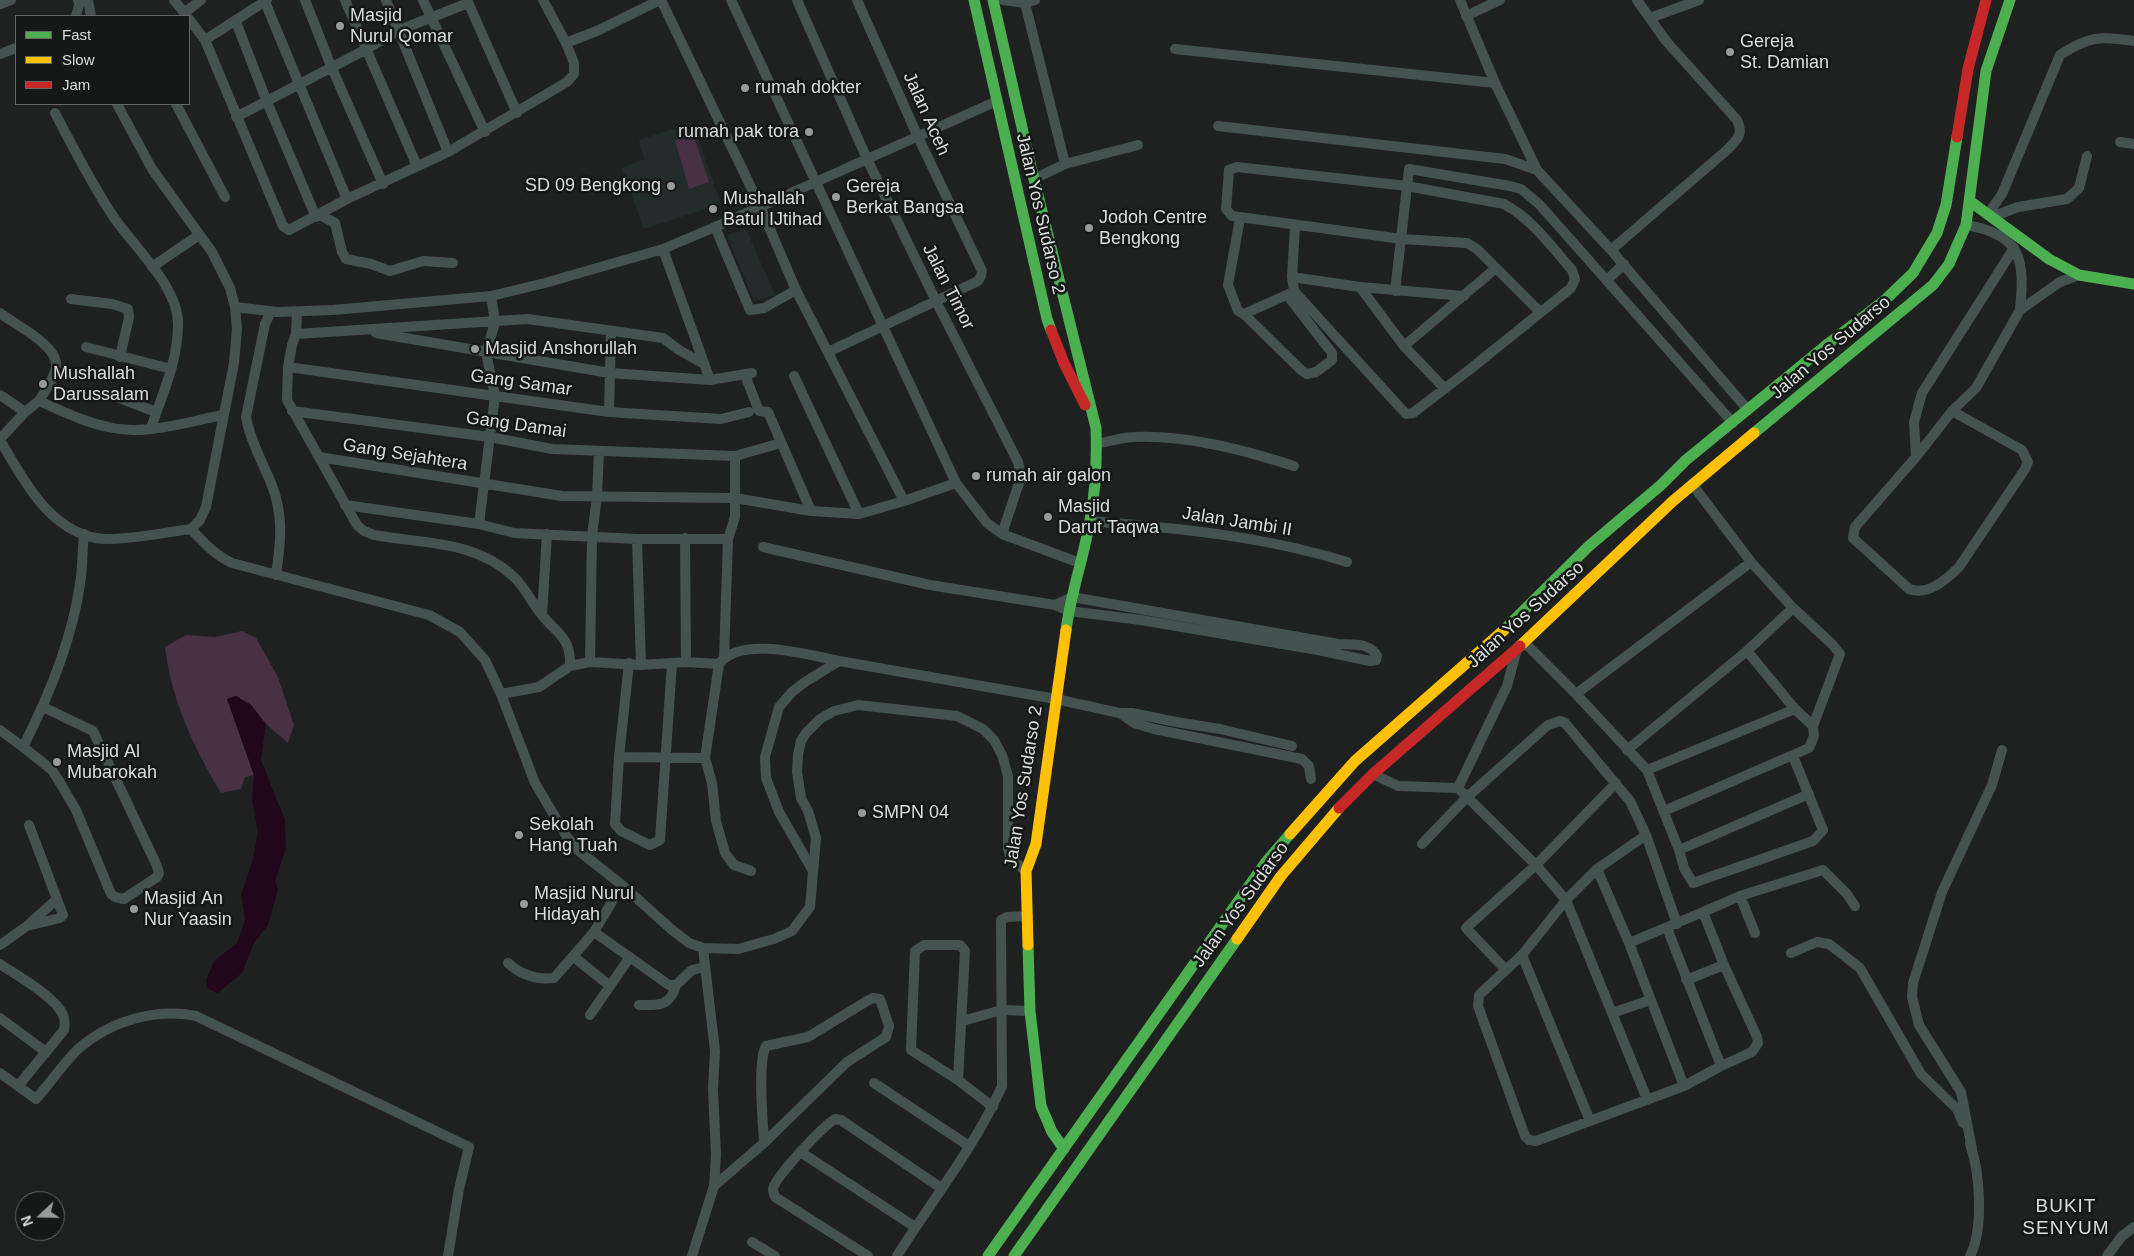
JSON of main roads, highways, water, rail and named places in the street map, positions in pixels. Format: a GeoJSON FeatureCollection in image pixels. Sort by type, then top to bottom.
{"type":"FeatureCollection","features":[{"type":"Feature","properties":{"kind":"main road","name":"Jalan Yos Sudarso 2"},"geometry":{"type":"LineString","coordinates":[[974,0],[1047,319],[1064,364],[1096,428]]}},
{"type":"Feature","properties":{"kind":"main road","name":"Jalan Yos Sudarso 2"},"geometry":{"type":"LineString","coordinates":[[993,0],[1034,179],[1096,428],[1097,444],[1097,471],[1090,520],[1069,611],[1036,844],[1026,871],[1030,1011],[1042,1106],[1052,1132],[1064,1150]]}},
{"type":"Feature","properties":{"kind":"main road","name":"Jalan Yos Sudarso"},"geometry":{"type":"LineString","coordinates":[[988,1256],[1266,862],[1355,762],[1517,619],[1588,546],[1661,485],[1686,460],[1829,343],[1885,300],[1913,273],[1937,233],[1946,205],[1968,69],[1986,0]]}},
{"type":"Feature","properties":{"kind":"main road","name":"Jalan Yos Sudarso"},"geometry":{"type":"LineString","coordinates":[[1014,1256],[1281,876],[1324,825],[1373,774],[1520,645],[1673,501],[1692,484],[1735,452],[1933,284],[1949,264],[1966,225],[1986,71],[2010,0]]}},
{"type":"Feature","properties":{"kind":"main road"},"geometry":{"type":"LineString","coordinates":[[1012,169],[1031,164]]}},
{"type":"Feature","properties":{"kind":"main road"},"geometry":{"type":"LineString","coordinates":[[1970,202],[2049,259],[2079,275],[2134,284]]}},
{"type":"Feature","properties":{"kind":"main road"},"geometry":{"type":"LineString","coordinates":[[1720,434],[1735,452]]}},
{"type":"Feature","properties":{"kind":"main road"},"geometry":{"type":"LineString","coordinates":[[1661,485],[1673,501]]}},
{"type":"Feature","properties":{"kind":"main road"},"geometry":{"type":"LineString","coordinates":[[1309,812],[1324,825]]}},
{"type":"Feature","properties":{"kind":"main road"},"geometry":{"type":"LineString","coordinates":[[1234,906],[1253,917]]}},
{"type":"Feature","properties":{"kind":"place","name":"Masjid Nurul Qomar"},"geometry":{"type":"Point","coordinates":[340,26]}},
{"type":"Feature","properties":{"kind":"place","name":"Gereja St. Damian"},"geometry":{"type":"Point","coordinates":[1730,52]}},
{"type":"Feature","properties":{"kind":"place","name":"rumah dokter"},"geometry":{"type":"Point","coordinates":[745,88]}},
{"type":"Feature","properties":{"kind":"place","name":"rumah pak tora"},"geometry":{"type":"Point","coordinates":[809,132]}},
{"type":"Feature","properties":{"kind":"place","name":"SD 09 Bengkong"},"geometry":{"type":"Point","coordinates":[671,186]}},
{"type":"Feature","properties":{"kind":"place","name":"Gereja Berkat Bangsa"},"geometry":{"type":"Point","coordinates":[836,197]}},
{"type":"Feature","properties":{"kind":"place","name":"Mushallah Batul IJtihad"},"geometry":{"type":"Point","coordinates":[713,209]}},
{"type":"Feature","properties":{"kind":"place","name":"Jodoh Centre Bengkong"},"geometry":{"type":"Point","coordinates":[1089,228]}},
{"type":"Feature","properties":{"kind":"place","name":"Masjid Anshorullah"},"geometry":{"type":"Point","coordinates":[475,349]}},
{"type":"Feature","properties":{"kind":"place","name":"Mushallah Darussalam"},"geometry":{"type":"Point","coordinates":[43,384]}},
{"type":"Feature","properties":{"kind":"place","name":"rumah air galon"},"geometry":{"type":"Point","coordinates":[976,476]}},
{"type":"Feature","properties":{"kind":"place","name":"Masjid Darut Taqwa"},"geometry":{"type":"Point","coordinates":[1048,517]}},
{"type":"Feature","properties":{"kind":"place","name":"Masjid Al Mubarokah"},"geometry":{"type":"Point","coordinates":[57,762]}},
{"type":"Feature","properties":{"kind":"place","name":"SMPN 04"},"geometry":{"type":"Point","coordinates":[862,813]}},
{"type":"Feature","properties":{"kind":"place","name":"Sekolah Hang Tuah"},"geometry":{"type":"Point","coordinates":[519,835]}},
{"type":"Feature","properties":{"kind":"place","name":"Masjid Nurul Hidayah"},"geometry":{"type":"Point","coordinates":[524,904]}},
{"type":"Feature","properties":{"kind":"place","name":"Masjid An Nur Yaasin"},"geometry":{"type":"Point","coordinates":[134,909]}},
{"type":"Feature","properties":{"kind":"district","name":"BUKIT SENYUM"},"geometry":{"type":"Point","coordinates":[2066,1218]}}]}
